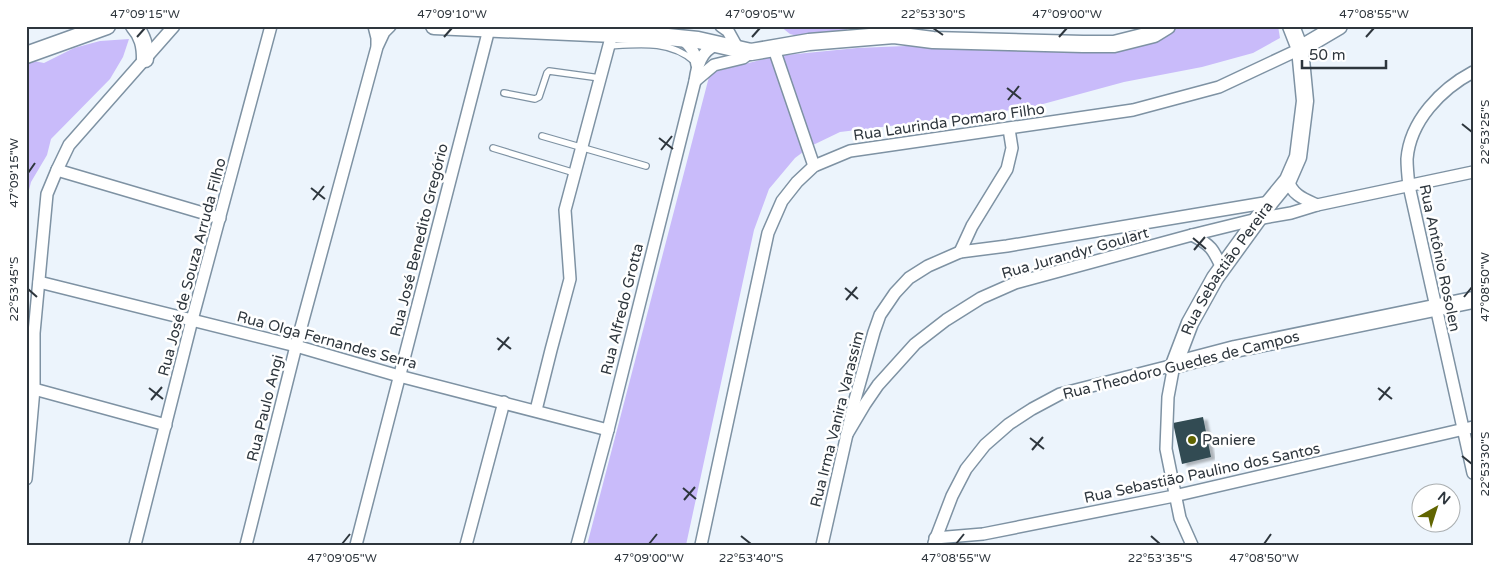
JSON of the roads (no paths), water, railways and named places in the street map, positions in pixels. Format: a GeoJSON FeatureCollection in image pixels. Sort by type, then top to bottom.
{"type":"FeatureCollection","features":[{"type":"Feature","properties":{"kind":"street"},"geometry":{"type":"LineString","coordinates":[[26,55],[107,26]]}},
{"type":"Feature","properties":{"kind":"street"},"geometry":{"type":"LineString","coordinates":[[134,26],[142,37],[145,58]]}},
{"type":"Feature","properties":{"kind":"street"},"geometry":{"type":"LineString","coordinates":[[26,479],[34,389],[34,332],[47,194],[69,145],[174,26]]}},
{"type":"Feature","properties":{"kind":"street","name":"Rua José de Souza Arruda Filho"},"geometry":{"type":"LineString","coordinates":[[135,545],[192,320],[271,26]]}},
{"type":"Feature","properties":{"kind":"street","name":"Rua Paulo Angi"},"geometry":{"type":"LineString","coordinates":[[374,26],[377,47]]}},
{"type":"Feature","properties":{"kind":"street","name":"Rua Paulo Angi"},"geometry":{"type":"LineString","coordinates":[[246,545],[296,346],[377,47],[384,32],[390,26]]}},
{"type":"Feature","properties":{"kind":"street"},"geometry":{"type":"LineString","coordinates":[[434,26],[610,40],[658,36],[698,40],[745,51],[774,49],[809,42],[897,30],[918,32],[934,40],[1114,44],[1154,34],[1167,26]]}},
{"type":"Feature","properties":{"kind":"street"},"geometry":{"type":"LineString","coordinates":[[721,26],[728,31],[745,51]]}},
{"type":"Feature","properties":{"kind":"street","name":"Rua Sebastião Pereira"},"geometry":{"type":"LineString","coordinates":[[1192,545],[1180,518],[1174,496],[1166,448],[1168,397],[1174,365],[1190,323],[1215,278],[1257,219],[1288,180],[1298,157],[1305,101],[1300,49],[1291,26]]}},
{"type":"Feature","properties":{"kind":"street"},"geometry":{"type":"LineString","coordinates":[[1300,49],[1339,26]]}},
{"type":"Feature","properties":{"kind":"street","name":"Rua José Benedito Gregório"},"geometry":{"type":"LineString","coordinates":[[356,545],[489,29]]}},
{"type":"Feature","properties":{"kind":"street"},"geometry":{"type":"LineString","coordinates":[[681,38],[690,45],[696,54],[697,65]]}},
{"type":"Feature","properties":{"kind":"street"},"geometry":{"type":"LineString","coordinates":[[536,410],[550,350],[570,279],[565,210],[610,40]]}},
{"type":"Feature","properties":{"kind":"street"},"geometry":{"type":"LineString","coordinates":[[697,65],[708,50],[716,44]]}},
{"type":"Feature","properties":{"kind":"street"},"geometry":{"type":"LineString","coordinates":[[774,49],[814,166]]}},
{"type":"Feature","properties":{"kind":"street","name":"Rua Laurinda Pomaro Filho"},"geometry":{"type":"LineString","coordinates":[[701,545],[768,233],[782,200],[814,166],[850,151],[1133,110],[1219,87],[1300,49]]}},
{"type":"Feature","properties":{"kind":"street"},"geometry":{"type":"LineString","coordinates":[[695,81],[714,65],[743,58],[745,51]]}},
{"type":"Feature","properties":{"kind":"street","name":"Rua Alfredo Grotta"},"geometry":{"type":"LineString","coordinates":[[577,545],[608,430],[695,81],[697,65]]}},
{"type":"Feature","properties":{"kind":"street","name":"Rua Antônio Rosolen"},"geometry":{"type":"LineString","coordinates":[[1473,72],[1445,91],[1432,104],[1420,120],[1407,158],[1409,186],[1436,308],[1468,428],[1473,473]]}},
{"type":"Feature","properties":{"kind":"street"},"geometry":{"type":"LineString","coordinates":[[960,252],[972,226],[1007,169],[1012,148],[1009,129]]}},
{"type":"Feature","properties":{"kind":"street"},"geometry":{"type":"LineString","coordinates":[[57,170],[220,218]]}},
{"type":"Feature","properties":{"kind":"street","name":"Rua Jurandyr Goulart"},"geometry":{"type":"LineString","coordinates":[[846,436],[878,385],[915,344],[946,320],[980,298],[1016,283],[1192,235],[1257,219],[1291,213],[1317,205],[1473,172]]}},
{"type":"Feature","properties":{"kind":"street"},"geometry":{"type":"LineString","coordinates":[[1288,180],[1290,188],[1295,194],[1317,205]]}},
{"type":"Feature","properties":{"kind":"street","name":"Rua Irma Vanira Varassim"},"geometry":{"type":"LineString","coordinates":[[822,545],[854,403],[874,332],[880,315],[895,293],[909,278],[928,266],[960,252],[1007,246],[1270,202]]}},
{"type":"Feature","properties":{"kind":"street"},"geometry":{"type":"LineString","coordinates":[[1192,235],[1206,242],[1212,248],[1222,268]]}},
{"type":"Feature","properties":{"kind":"street","name":"Rua Olga Fernandes Serra"},"geometry":{"type":"LineString","coordinates":[[39,282],[296,346],[399,376],[608,430]]}},
{"type":"Feature","properties":{"kind":"street","name":"Rua Theodoro Guedes de Campos"},"geometry":{"type":"LineString","coordinates":[[935,541],[952,496],[966,469],[985,446],[1008,424],[1060,394],[1235,349],[1473,300]]}},
{"type":"Feature","properties":{"kind":"street"},"geometry":{"type":"LineString","coordinates":[[34,389],[166,425]]}},
{"type":"Feature","properties":{"kind":"street"},"geometry":{"type":"LineString","coordinates":[[466,545],[504,402]]}},
{"type":"Feature","properties":{"kind":"street","name":"Rua Sebastião Paulino dos Santos"},"geometry":{"type":"LineString","coordinates":[[935,541],[982,534],[1174,496],[1468,428]]}},
{"type":"Feature","properties":{"kind":"lane"},"geometry":{"type":"LineString","coordinates":[[610,40],[632,44],[654,44],[675,49],[686,54],[697,65]]}},
{"type":"Feature","properties":{"kind":"lane"},"geometry":{"type":"LineString","coordinates":[[504,94],[539,98],[547,73],[550,70],[600,78]]}},
{"type":"Feature","properties":{"kind":"lane"},"geometry":{"type":"LineString","coordinates":[[542,136],[646,166]]}},
{"type":"Feature","properties":{"kind":"lane"},"geometry":{"type":"LineString","coordinates":[[493,148],[575,173]]}},
{"type":"Feature","properties":{"kind":"place","name":"Paniere"},"geometry":{"type":"Point","coordinates":[1192,440]}}]}
